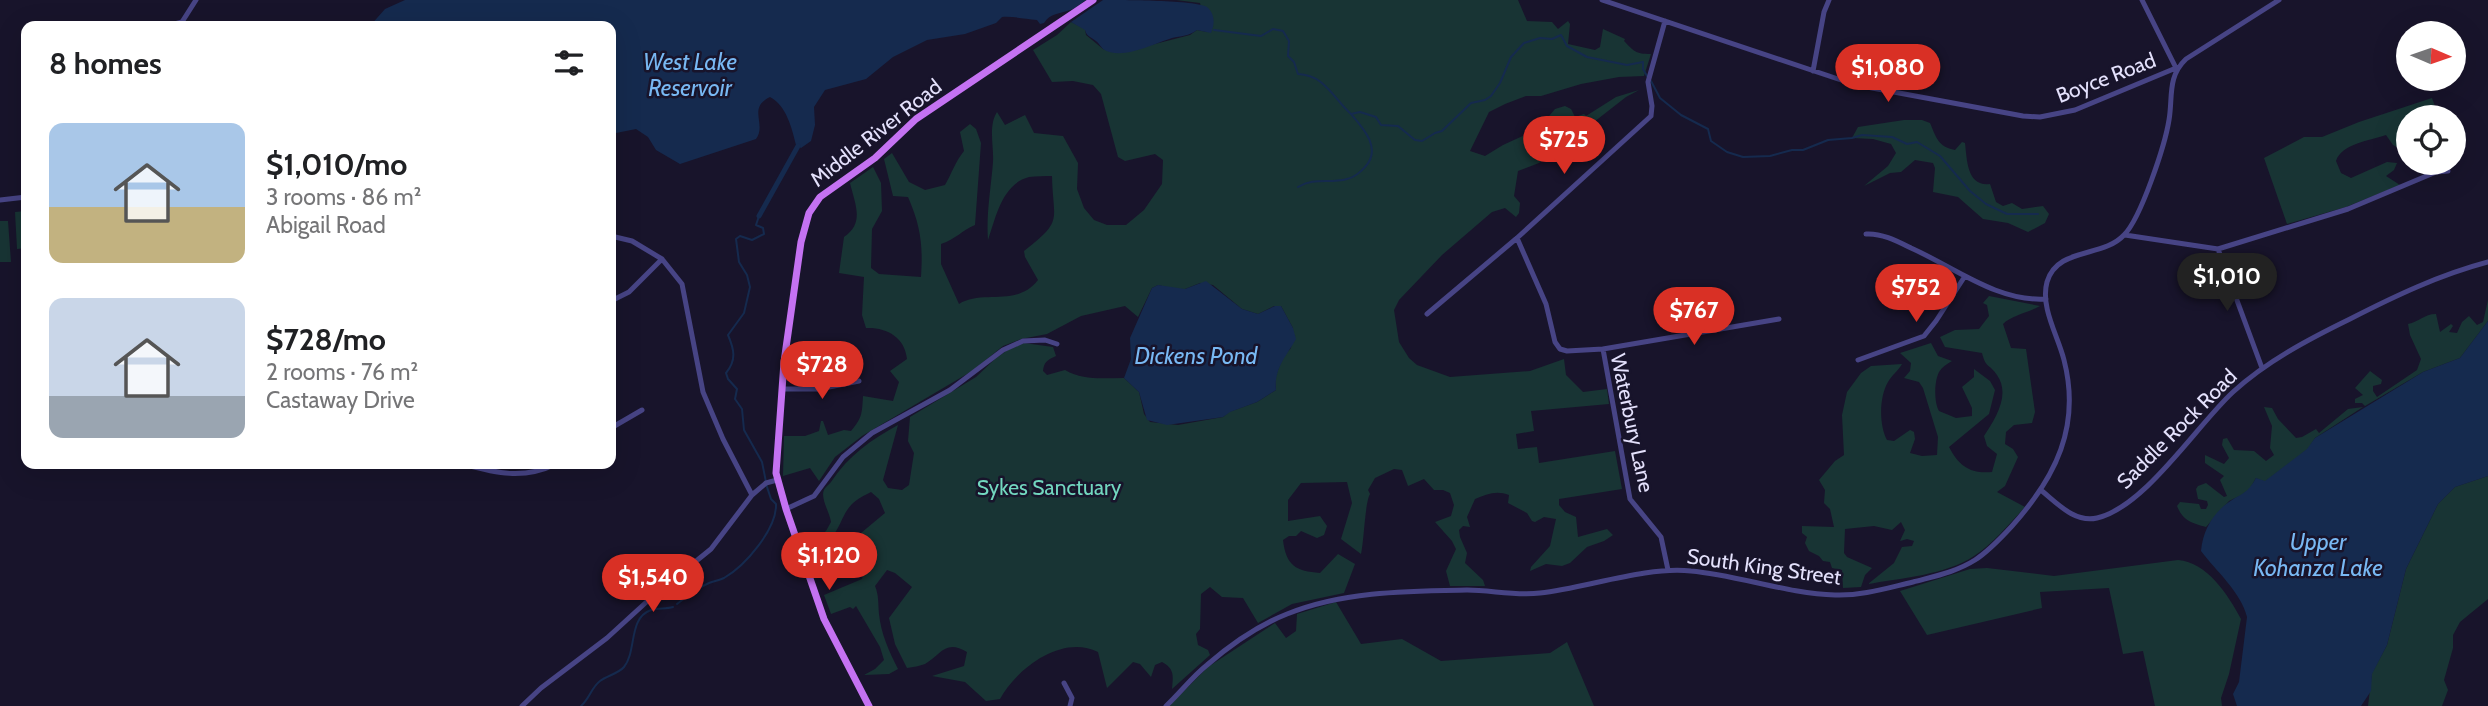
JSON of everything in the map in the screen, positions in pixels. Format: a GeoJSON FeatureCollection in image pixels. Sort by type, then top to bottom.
{"type":"FeatureCollection","features":[{"type":"Feature","properties":{"kind":"main road","name":"Middle River Road"},"geometry":{"type":"LineString","coordinates":[[869,706],[824,620],[774,480],[782,389],[801,242],[809,213],[814,204],[832,187],[875,158],[916,119],[1093,0]]}},
{"type":"Feature","properties":{"kind":"street"},"geometry":{"type":"LineString","coordinates":[[183,21],[196,0]]}},
{"type":"Feature","properties":{"kind":"street","name":"Boyce Road"},"geometry":{"type":"LineString","coordinates":[[1602,0],[1856,86],[2023,116],[2040,117],[2076,110],[2176,68]]}},
{"type":"Feature","properties":{"kind":"street"},"geometry":{"type":"LineString","coordinates":[[1813,71],[1824,12],[1829,0]]}},
{"type":"Feature","properties":{"kind":"street"},"geometry":{"type":"LineString","coordinates":[[2142,0],[2176,68]]}},
{"type":"Feature","properties":{"kind":"street"},"geometry":{"type":"LineString","coordinates":[[1866,234],[1876,233],[1896,240],[1965,276],[2016,297],[2046,299],[2048,278],[2060,263],[2110,245],[2125,235],[2138,211],[2167,130],[2176,68],[2278,0]]}},
{"type":"Feature","properties":{"kind":"street"},"geometry":{"type":"LineString","coordinates":[[1427,314],[1517,238],[1651,116],[1648,82],[1665,21]]}},
{"type":"Feature","properties":{"kind":"street"},"geometry":{"type":"LineString","coordinates":[[2125,235],[2218,249],[2348,209],[2429,175]]}},
{"type":"Feature","properties":{"kind":"street"},"geometry":{"type":"LineString","coordinates":[[0,200],[21,198]]}},
{"type":"Feature","properties":{"kind":"street"},"geometry":{"type":"LineString","coordinates":[[616,237],[632,241],[662,259],[682,284],[703,392],[723,439],[752,495]]}},
{"type":"Feature","properties":{"kind":"street","name":"Waterbury Lane"},"geometry":{"type":"LineString","coordinates":[[1517,238],[1546,303],[1555,342],[1560,349],[1604,349],[1630,499],[1661,537],[1668,570]]}},
{"type":"Feature","properties":{"kind":"street"},"geometry":{"type":"LineString","coordinates":[[2218,249],[2262,368]]}},
{"type":"Feature","properties":{"kind":"street"},"geometry":{"type":"LineString","coordinates":[[616,298],[629,292],[662,259]]}},
{"type":"Feature","properties":{"kind":"street","name":"Saddle Rock Road"},"geometry":{"type":"LineString","coordinates":[[2042,491],[2068,512],[2079,517],[2098,518],[2114,510],[2147,485],[2219,406],[2262,368],[2320,334],[2426,282],[2488,262]]}},
{"type":"Feature","properties":{"kind":"street"},"geometry":{"type":"LineString","coordinates":[[1858,360],[1924,335],[1965,276]]}},
{"type":"Feature","properties":{"kind":"street","name":"South King Street"},"geometry":{"type":"LineString","coordinates":[[1166,706],[1204,667],[1236,644],[1280,617],[1320,603],[1366,595],[1455,591],[1536,593],[1668,570],[1704,572],[1832,595],[1877,591],[1950,572],[1971,563],[2003,536],[2042,491],[2062,448],[2069,413],[2064,359],[2046,299]]}},
{"type":"Feature","properties":{"kind":"street"},"geometry":{"type":"LineString","coordinates":[[1604,349],[1779,319]]}},
{"type":"Feature","properties":{"kind":"street"},"geometry":{"type":"LineString","coordinates":[[786,509],[814,496],[843,457],[872,433],[950,390],[1003,350],[1023,341],[1045,340],[1057,344]]}},
{"type":"Feature","properties":{"kind":"street"},"geometry":{"type":"LineString","coordinates":[[782,389],[818,389],[859,381]]}},
{"type":"Feature","properties":{"kind":"street"},"geometry":{"type":"LineString","coordinates":[[616,425],[642,410]]}},
{"type":"Feature","properties":{"kind":"street"},"geometry":{"type":"LineString","coordinates":[[485,469],[511,475],[543,469]]}},
{"type":"Feature","properties":{"kind":"street"},"geometry":{"type":"LineString","coordinates":[[522,706],[711,549],[752,495],[774,480]]}},
{"type":"Feature","properties":{"kind":"street"},"geometry":{"type":"LineString","coordinates":[[1064,683],[1072,698],[1070,706]]}},
{"type":"Feature","properties":{"kind":"green space","name":"Sykes Sanctuary"},"geometry":{"type":"Polygon","coordinates":[[[1176,0],[1518,0],[1527,21],[1552,22],[1558,29],[1568,21],[1568,44],[1595,50],[1600,47],[1603,29],[1625,39],[1635,51],[1651,54],[1644,76],[1619,77],[1581,84],[1541,96],[1526,96],[1489,112],[1470,151],[1485,156],[1538,129],[1555,109],[1565,106],[1571,109],[1575,117],[1584,114],[1586,116],[1616,97],[1639,90],[1594,122],[1576,130],[1562,148],[1539,163],[1518,171],[1514,196],[1520,203],[1516,217],[1505,208],[1492,212],[1442,255],[1399,300],[1394,310],[1399,342],[1417,365],[1450,377],[1530,371],[1564,359],[1566,375],[1583,392],[1607,389],[1609,404],[1531,411],[1534,431],[1516,434],[1518,449],[1537,447],[1539,463],[1615,451],[1622,489],[1559,499],[1559,505],[1565,512],[1576,517],[1578,537],[1607,529],[1613,535],[1587,547],[1570,563],[1562,566],[1546,564],[1530,571],[1550,546],[1556,519],[1544,517],[1532,521],[1527,513],[1508,503],[1509,495],[1487,494],[1475,499],[1467,517],[1470,527],[1463,526],[1459,530],[1467,553],[1465,563],[1483,580],[1485,586],[1450,586],[1446,571],[1456,549],[1435,522],[1451,516],[1454,505],[1450,493],[1434,490],[1424,479],[1408,486],[1402,470],[1394,469],[1375,478],[1368,490],[1370,494],[1361,554],[1341,539],[1352,503],[1347,482],[1301,483],[1288,500],[1288,521],[1320,516],[1327,526],[1324,535],[1317,538],[1301,531],[1296,536],[1289,536],[1283,540],[1284,549],[1294,566],[1312,572],[1320,573],[1338,554],[1355,564],[1344,593],[1292,604],[1258,623],[1243,598],[1222,597],[1210,587],[1201,594],[1200,629],[1196,634],[1198,645],[1208,650],[1210,655],[1172,689],[1171,670],[1162,662],[1155,665],[1151,677],[1140,664],[1133,662],[1107,688],[1098,652],[1070,647],[1042,657],[1017,676],[1000,699],[986,701],[965,682],[932,676],[964,666],[967,652],[960,648],[948,648],[925,664],[907,668],[895,644],[889,618],[912,587],[887,570],[875,586],[882,628],[898,669],[889,674],[864,675],[884,660],[880,647],[856,606],[831,614],[824,595],[862,579],[865,570],[857,567],[852,545],[861,533],[885,513],[879,499],[871,492],[861,497],[848,509],[832,537],[820,544],[818,536],[826,531],[831,522],[823,497],[825,489],[845,464],[870,442],[898,425],[883,480],[888,488],[902,490],[909,485],[914,453],[908,441],[910,417],[976,377],[1006,351],[1024,343],[1053,347],[1056,356],[1046,362],[1043,368],[1047,375],[1065,370],[1086,377],[1124,378],[1139,392],[1144,414],[1150,422],[1178,425],[1223,417],[1276,390],[1275,378],[1283,357],[1291,348],[1293,328],[1281,306],[1274,306],[1258,314],[1242,309],[1213,285],[1200,283],[1185,289],[1176,289],[1158,285],[1152,288],[1138,317],[1125,306],[1081,316],[1047,334],[1003,346],[972,371],[862,436],[835,457],[819,481],[810,468],[783,476],[784,436],[805,436],[819,431],[821,421],[828,435],[844,430],[851,431],[861,415],[863,396],[893,401],[899,382],[890,371],[907,359],[903,345],[893,335],[881,329],[866,328],[862,315],[864,277],[839,273],[844,237],[854,226],[857,213],[850,183],[873,167],[881,183],[882,211],[872,229],[871,268],[879,274],[921,277],[921,246],[916,218],[908,197],[893,196],[884,159],[892,153],[909,182],[925,190],[945,185],[964,151],[960,132],[970,124],[976,129],[981,143],[975,225],[941,244],[941,264],[959,304],[978,298],[1010,296],[1029,288],[1038,280],[1024,251],[1051,226],[1054,212],[1052,176],[1029,177],[1012,187],[1001,202],[988,240],[993,162],[992,130],[997,112],[1005,125],[1025,115],[1034,133],[1063,136],[1078,163],[1077,189],[1084,208],[1094,220],[1107,225],[1126,225],[1144,210],[1162,184],[1163,160],[1155,154],[1125,161],[1118,157],[1101,94],[1093,85],[1073,81],[1052,82],[1033,50],[1057,35],[1071,22],[1085,29],[1086,35],[1103,49],[1120,53],[1190,35],[1197,30],[1207,32],[1200,3],[1176,0]]]}},
{"type":"Feature","properties":{"kind":"green space"},"geometry":{"type":"Polygon","coordinates":[[[2432,98],[2435,105],[2411,105],[2432,98]]]}},
{"type":"Feature","properties":{"kind":"green space"},"geometry":{"type":"Polygon","coordinates":[[[2396,110],[2396,147],[2386,135],[2350,146],[2336,161],[2341,173],[2351,178],[2387,162],[2396,163],[2394,170],[2386,176],[2400,185],[2346,207],[2287,224],[2264,158],[2304,137],[2322,137],[2396,110]]]}},
{"type":"Feature","properties":{"kind":"green space"},"geometry":{"type":"Polygon","coordinates":[[[1904,120],[1930,123],[1938,141],[1949,149],[1955,150],[1962,142],[1965,143],[1973,177],[1982,184],[1990,184],[1996,202],[2003,206],[2012,203],[2022,209],[2043,206],[2049,214],[2045,223],[2028,232],[2008,223],[1983,219],[1958,197],[1933,192],[1933,163],[1915,160],[1901,172],[1890,173],[1864,186],[1888,166],[1896,153],[1891,144],[1873,139],[1852,138],[1858,127],[1904,120]]]}},
{"type":"Feature","properties":{"kind":"green space"},"geometry":{"type":"Polygon","coordinates":[[[21,211],[21,249],[17,249],[15,212],[21,211]]]}},
{"type":"Feature","properties":{"kind":"green space"},"geometry":{"type":"Polygon","coordinates":[[[0,221],[8,221],[11,262],[0,262],[0,221]]]}},
{"type":"Feature","properties":{"kind":"green space"},"geometry":{"type":"Polygon","coordinates":[[[1989,296],[2040,306],[2003,324],[2011,348],[2026,349],[2035,412],[2032,423],[2014,425],[2006,432],[2005,444],[2013,449],[2018,457],[2005,486],[1997,492],[2025,507],[1988,546],[1963,562],[1923,575],[1868,584],[1894,563],[1902,547],[1912,546],[1914,541],[1900,541],[1905,530],[1901,522],[1892,530],[1874,526],[1845,529],[1844,553],[1847,557],[1872,568],[1865,575],[1861,587],[1843,588],[1842,570],[1832,568],[1830,562],[1823,561],[1809,551],[1802,526],[1834,527],[1830,509],[1824,503],[1825,490],[1819,480],[1835,461],[1844,455],[1842,415],[1847,392],[1861,373],[1871,366],[1902,364],[1888,382],[1883,395],[1881,411],[1884,434],[1887,440],[1894,441],[1910,430],[1914,432],[1915,439],[1910,453],[1922,456],[1937,455],[1938,437],[1923,388],[1919,382],[1904,378],[1910,371],[1911,363],[1900,353],[1931,343],[1938,356],[1952,361],[1937,376],[1935,397],[1939,411],[1956,418],[1972,416],[1972,408],[1962,387],[1974,377],[1974,369],[1990,381],[1995,390],[1989,414],[1949,447],[1957,459],[1971,470],[1992,472],[1997,454],[1987,446],[1984,436],[2000,407],[2001,383],[1986,364],[1982,353],[1945,347],[1940,337],[1955,330],[1979,329],[1989,316],[1987,305],[1983,303],[1989,296]]]}},
{"type":"Feature","properties":{"kind":"green space"},"geometry":{"type":"Polygon","coordinates":[[[2488,300],[2488,321],[2460,358],[2423,372],[2365,406],[2355,403],[2355,399],[2363,395],[2355,388],[2370,371],[2382,380],[2381,384],[2373,386],[2377,397],[2417,370],[2421,359],[2408,324],[2436,314],[2440,332],[2451,324],[2453,326],[2449,332],[2457,333],[2462,322],[2469,316],[2477,325],[2483,322],[2488,300]]]}},
{"type":"Feature","properties":{"kind":"green space"},"geometry":{"type":"Polygon","coordinates":[[[2264,407],[2272,408],[2278,419],[2296,438],[2316,429],[2319,433],[2348,409],[2363,407],[2315,438],[2308,449],[2265,482],[2256,478],[2248,492],[2229,501],[2206,527],[2188,521],[2177,506],[2180,502],[2199,504],[2201,509],[2206,509],[2208,505],[2207,501],[2198,499],[2198,486],[2206,483],[2224,497],[2227,496],[2220,480],[2224,476],[2205,463],[2205,455],[2224,464],[2229,458],[2222,445],[2223,439],[2227,438],[2234,450],[2254,451],[2266,461],[2274,455],[2270,448],[2272,426],[2264,407]]]}},
{"type":"Feature","properties":{"kind":"green space"},"geometry":{"type":"Polygon","coordinates":[[[2488,476],[2488,599],[2460,622],[2453,635],[2453,648],[2444,680],[2448,690],[2442,706],[2368,706],[2372,673],[2387,645],[2406,569],[2438,504],[2455,487],[2488,476]]]}},
{"type":"Feature","properties":{"kind":"green space"},"geometry":{"type":"Polygon","coordinates":[[[2178,560],[2198,567],[2216,581],[2241,619],[2221,698],[2222,706],[2155,706],[2143,651],[2123,654],[2109,588],[2040,592],[2042,608],[1927,635],[1900,591],[1970,569],[1987,568],[2054,576],[2178,560]]]}},
{"type":"Feature","properties":{"kind":"green space"},"geometry":{"type":"Polygon","coordinates":[[[1336,602],[1361,644],[1402,639],[1441,661],[1550,653],[1567,642],[1594,706],[1169,706],[1208,667],[1275,623],[1286,638],[1296,631],[1297,614],[1336,602]]]}},
{"type":"Feature","properties":{"kind":"water","name":"West Lake Reservoir"},"geometry":{"type":"Polygon","coordinates":[[[405,0],[1086,0],[1072,9],[1052,16],[1044,23],[1002,17],[996,23],[965,34],[927,40],[893,57],[866,79],[825,90],[814,107],[815,125],[811,141],[801,148],[796,145],[784,111],[770,97],[763,101],[758,111],[760,128],[756,139],[680,164],[656,150],[648,137],[636,129],[616,133],[616,21],[374,21],[385,9],[405,0]]]}},
{"type":"Feature","properties":{"kind":"water"},"geometry":{"type":"Polygon","coordinates":[[[1103,0],[1200,5],[1207,7],[1212,13],[1213,26],[1211,33],[1197,30],[1137,50],[1110,52],[1103,49],[1085,30],[1071,22],[1103,0]]]}},
{"type":"Feature","properties":{"kind":"water","name":"Dickens Pond"},"geometry":{"type":"Polygon","coordinates":[[[1206,281],[1242,309],[1258,314],[1281,306],[1296,339],[1279,369],[1276,390],[1223,417],[1167,425],[1147,420],[1139,392],[1124,378],[1131,359],[1130,338],[1152,288],[1158,285],[1185,289],[1206,281]]]}},
{"type":"Feature","properties":{"kind":"water","name":"Upper Kohanza Lake"},"geometry":{"type":"Polygon","coordinates":[[[2488,321],[2488,476],[2455,487],[2438,504],[2406,569],[2387,645],[2372,674],[2371,691],[2361,706],[2237,706],[2233,694],[2239,682],[2247,617],[2234,590],[2201,551],[2210,522],[2219,510],[2248,489],[2256,478],[2265,481],[2307,449],[2315,438],[2423,372],[2460,358],[2488,321]]]}},
{"type":"Feature","properties":{"kind":"waterway"},"geometry":{"type":"LineString","coordinates":[[1214,30],[1261,36],[1273,29],[1283,31],[1289,41],[1288,56],[1294,62],[1298,74],[1307,75],[1322,83],[1351,114],[1360,112],[1376,117],[1381,125],[1398,126],[1415,140],[1422,141],[1442,131],[1471,103],[1491,96],[1511,57],[1524,43],[1540,38],[1552,39],[1561,35],[1567,46],[1587,57],[1627,65],[1643,62],[1647,76]]}},
{"type":"Feature","properties":{"kind":"waterway"},"geometry":{"type":"LineString","coordinates":[[1651,81],[1660,98],[1681,115],[1708,129],[1711,141],[1727,152],[1743,157],[1770,156],[1803,150],[1828,140],[1862,135],[1892,137],[1907,144],[1917,142],[1940,156],[1970,191],[1986,204],[2007,214],[2038,214]]}},
{"type":"Feature","properties":{"kind":"waterway"},"geometry":{"type":"LineString","coordinates":[[1298,187],[1310,182],[1349,178],[1365,167],[1370,160],[1371,146],[1366,133],[1351,114]]}},
{"type":"Feature","properties":{"kind":"waterway"},"geometry":{"type":"LineString","coordinates":[[759,216],[798,146]]}},
{"type":"Feature","properties":{"kind":"waterway"},"geometry":{"type":"LineString","coordinates":[[677,604],[700,587],[724,578],[741,565],[766,535],[775,514],[776,504],[771,499],[762,462],[744,430],[742,409],[735,399],[737,389],[726,373],[732,364],[733,354],[728,335],[744,313],[750,287],[739,262],[736,239],[740,236],[752,240],[764,234],[763,228],[756,225],[759,216]]}},
{"type":"Feature","properties":{"kind":"waterway"},"geometry":{"type":"LineString","coordinates":[[581,706],[600,681],[624,667],[636,627],[644,614],[651,610],[673,607]]}}]}
